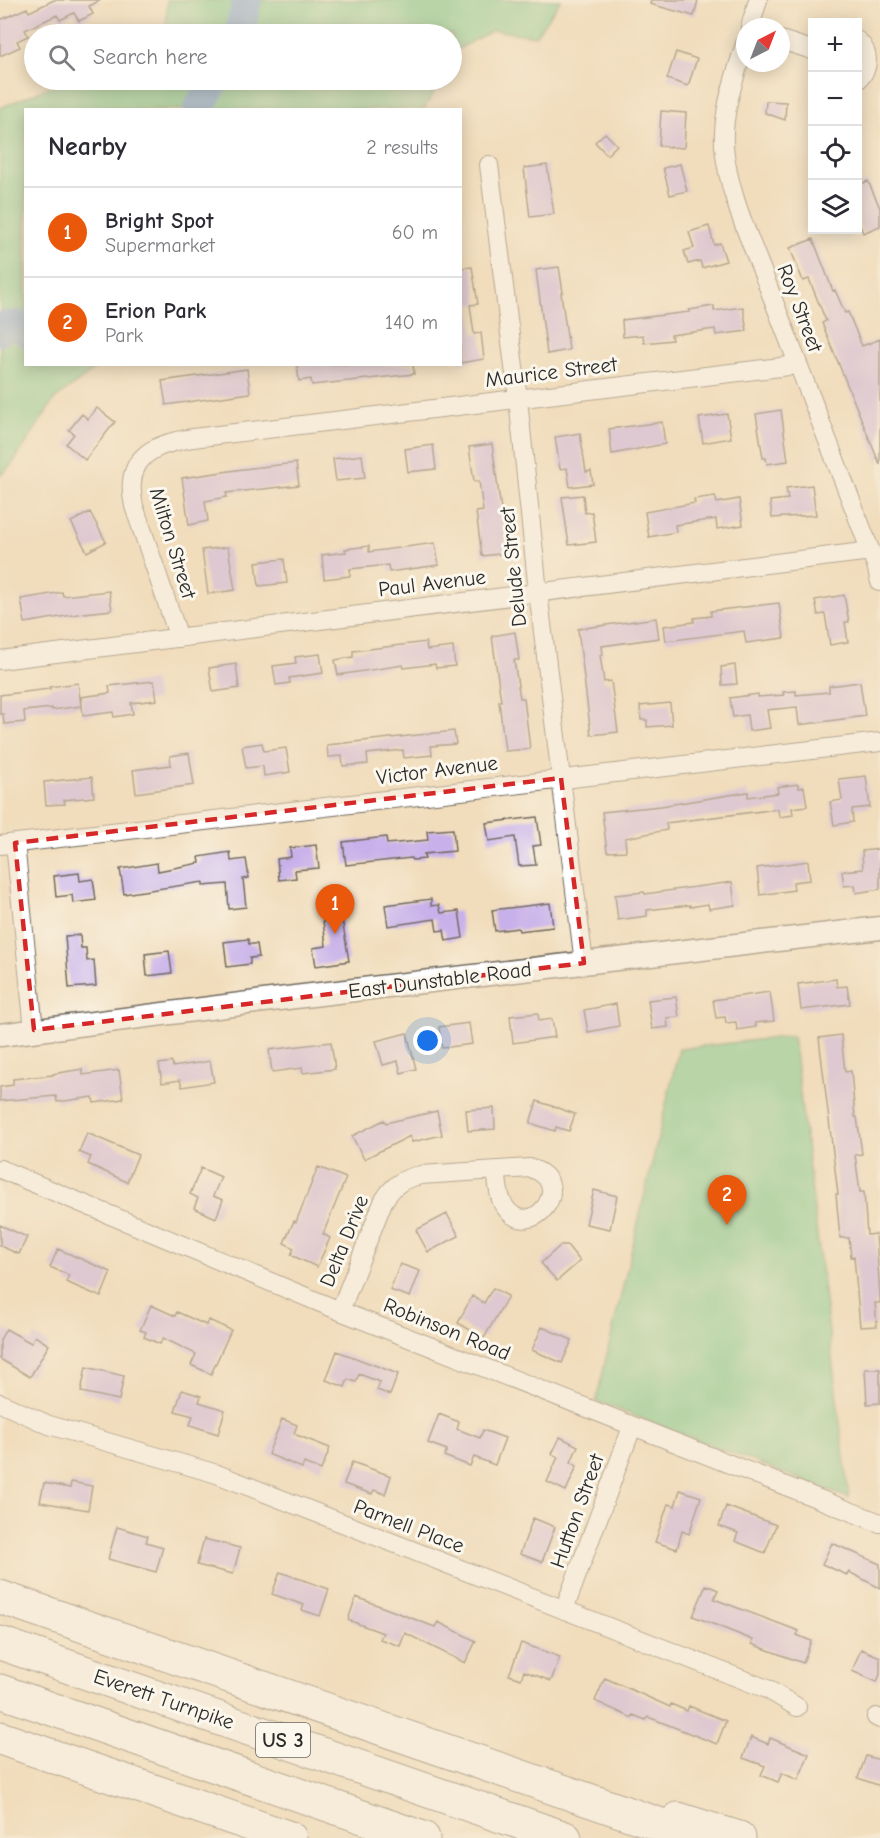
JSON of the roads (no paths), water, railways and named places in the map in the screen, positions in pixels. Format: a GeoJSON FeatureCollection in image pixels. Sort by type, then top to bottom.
{"type":"FeatureCollection","features":[{"type":"Feature","properties":{"kind":"highway"},"geometry":{"type":"LineString","coordinates":[[0,1597],[699,1838]]}},
{"type":"Feature","properties":{"kind":"highway","name":"Everett Turnpike"},"geometry":{"type":"LineString","coordinates":[[0,1643],[565,1838]]}},
{"type":"Feature","properties":{"kind":"highway","name":"US 3"},"geometry":{"type":"LineString","coordinates":[[0,1691],[423,1838]]}},
{"type":"Feature","properties":{"kind":"highway"},"geometry":{"type":"LineString","coordinates":[[0,1738],[290,1838]]}},
{"type":"Feature","properties":{"kind":"highway"},"geometry":{"type":"LineString","coordinates":[[480,1762],[739,1838]]}},
{"type":"Feature","properties":{"kind":"street"},"geometry":{"type":"LineString","coordinates":[[753,18],[758,0]]}},
{"type":"Feature","properties":{"kind":"street"},"geometry":{"type":"LineString","coordinates":[[790,43],[808,48]]}},
{"type":"Feature","properties":{"kind":"street"},"geometry":{"type":"LineString","coordinates":[[862,45],[867,60],[862,76]]}},
{"type":"Feature","properties":{"kind":"street","name":"Roy Street"},"geometry":{"type":"LineString","coordinates":[[736,72],[728,100],[724,143],[732,189],[797,365],[880,578]]}},
{"type":"Feature","properties":{"kind":"street","name":"Delude Street"},"geometry":{"type":"LineString","coordinates":[[489,165],[518,399],[538,592],[584,963]]}},
{"type":"Feature","properties":{"kind":"street","name":"Maurice Street"},"geometry":{"type":"LineString","coordinates":[[140,462],[153,448],[172,441],[797,365]]}},
{"type":"Feature","properties":{"kind":"street","name":"Milton Street"},"geometry":{"type":"LineString","coordinates":[[140,462],[132,480],[134,506],[179,638]]}},
{"type":"Feature","properties":{"kind":"street","name":"Paul Avenue"},"geometry":{"type":"LineString","coordinates":[[0,660],[871,550]]}},
{"type":"Feature","properties":{"kind":"street","name":"Victor Avenue"},"geometry":{"type":"LineString","coordinates":[[7,844],[880,742]]}},
{"type":"Feature","properties":{"kind":"street"},"geometry":{"type":"LineString","coordinates":[[7,844],[34,1030]]}},
{"type":"Feature","properties":{"kind":"street","name":"East Dunstable Road"},"geometry":{"type":"LineString","coordinates":[[0,1035],[295,997],[880,930]]}},
{"type":"Feature","properties":{"kind":"street","name":"Robinson Road"},"geometry":{"type":"LineString","coordinates":[[0,1169],[340,1311],[880,1523]]}},
{"type":"Feature","properties":{"kind":"street","name":"Delta Drive"},"geometry":{"type":"LineString","coordinates":[[340,1311],[383,1202],[397,1184],[421,1174],[496,1171]]}},
{"type":"Feature","properties":{"kind":"street","name":"Parnell Place"},"geometry":{"type":"LineString","coordinates":[[0,1403],[49,1425],[217,1474],[767,1689],[797,1707]]}},
{"type":"Feature","properties":{"kind":"street","name":"Hutton Street"},"geometry":{"type":"LineString","coordinates":[[564,1610],[632,1427]]}},
{"type":"Feature","properties":{"kind":"waterway"},"geometry":{"type":"LineString","coordinates":[[241,24],[247,0]]}},
{"type":"Feature","properties":{"kind":"waterway"},"geometry":{"type":"LineString","coordinates":[[199,108],[209,90]]}},
{"type":"Feature","properties":{"kind":"waterway"},"geometry":{"type":"LineString","coordinates":[[0,331],[4,326],[19,325],[24,330]]}},
{"type":"Feature","properties":{"kind":"place","name":"Bright Spot"},"geometry":{"type":"Point","coordinates":[335,934]}},
{"type":"Feature","properties":{"kind":"place","name":"Erion Park"},"geometry":{"type":"Point","coordinates":[727,1225]}}]}
